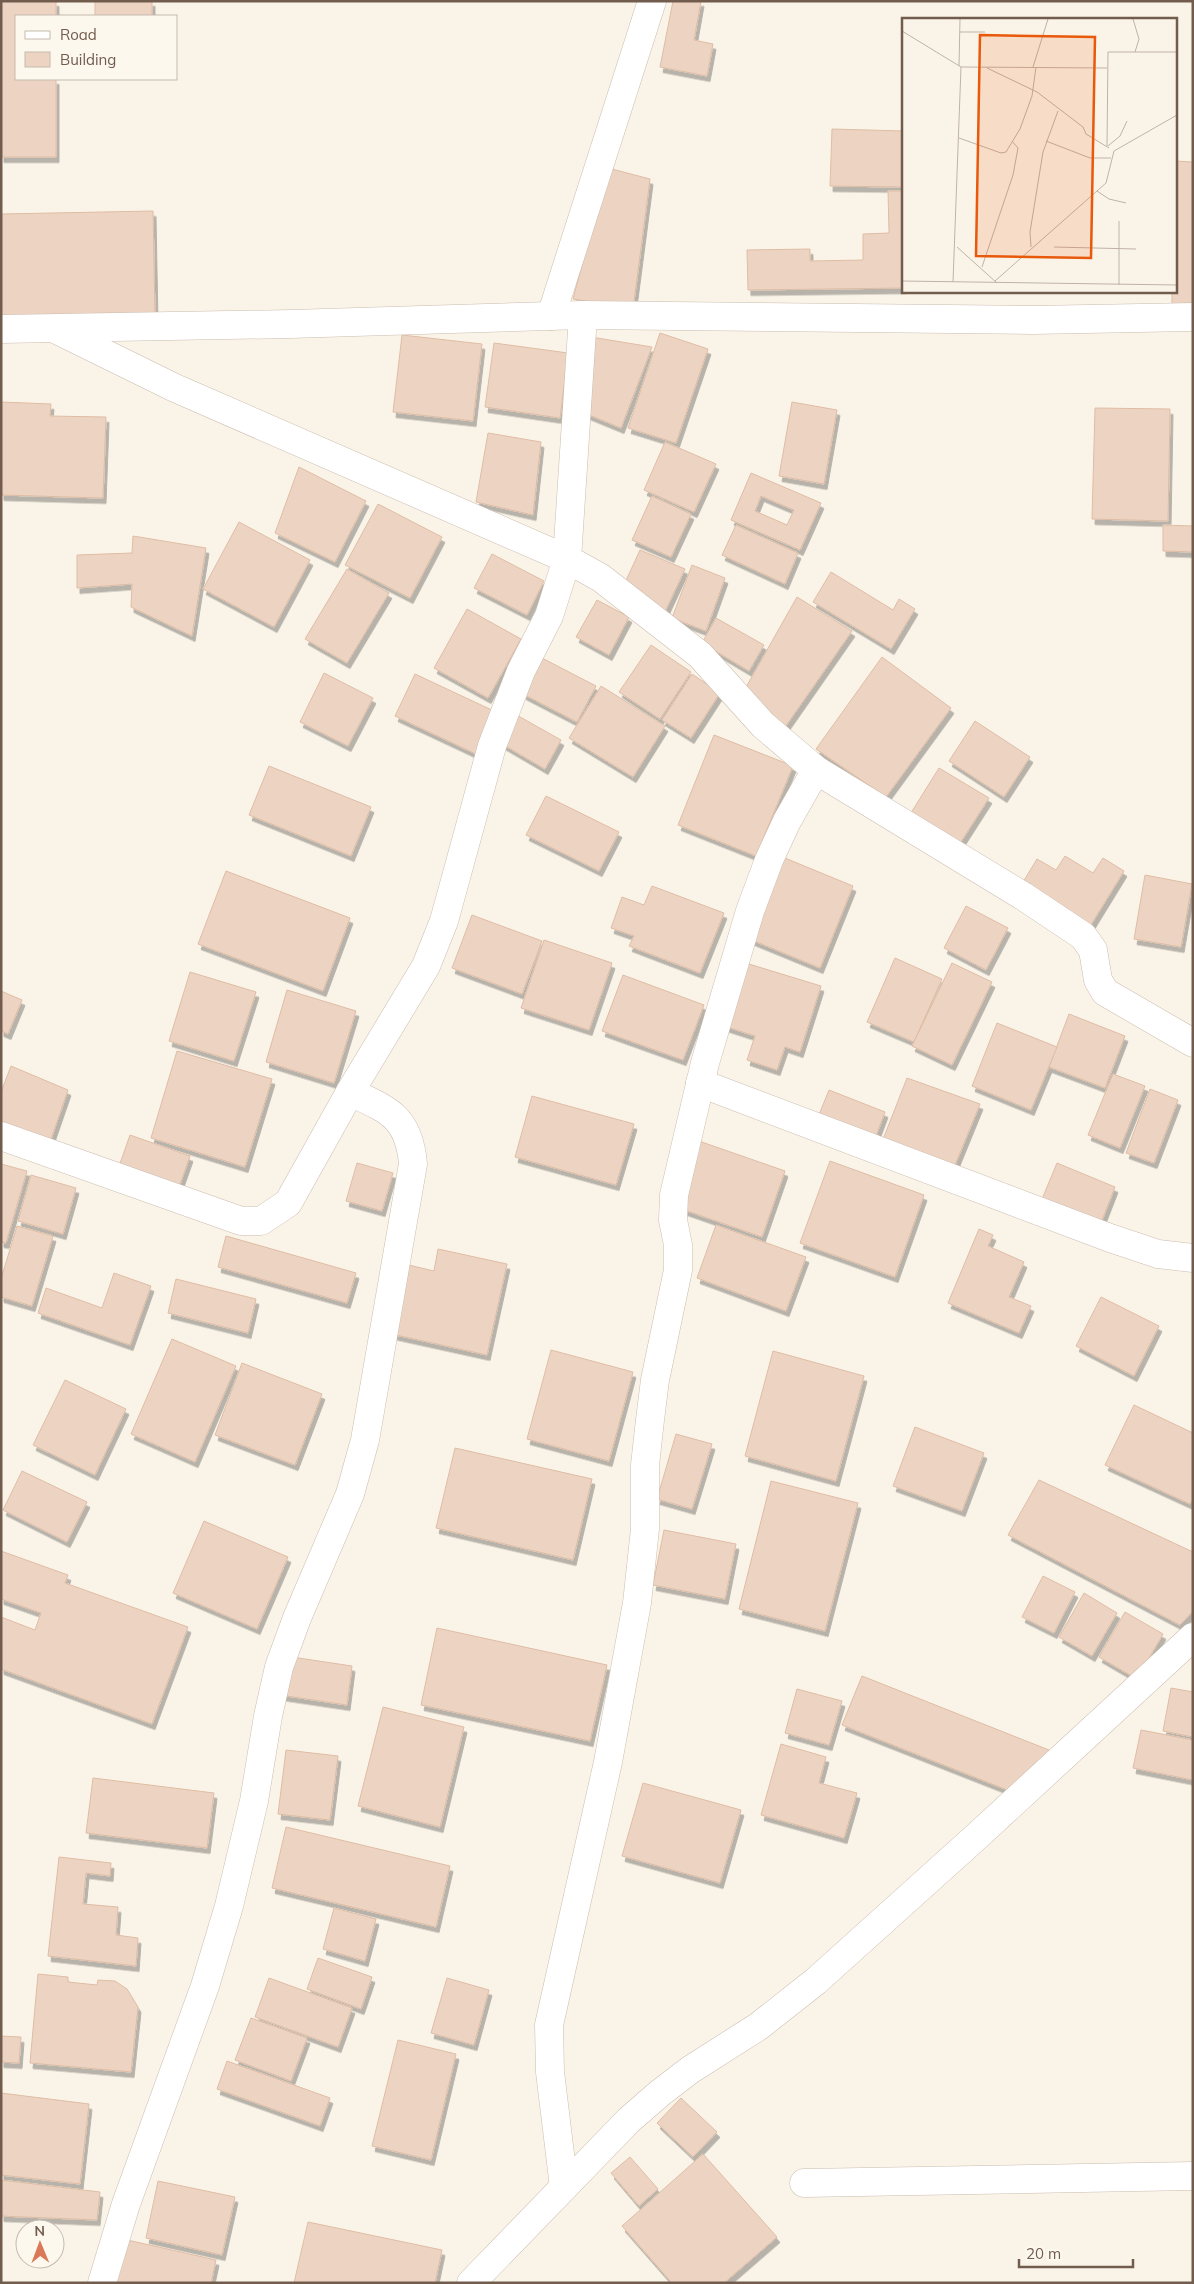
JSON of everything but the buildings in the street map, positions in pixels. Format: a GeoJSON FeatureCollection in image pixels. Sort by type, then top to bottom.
{"type":"FeatureCollection","features":[{"type":"Feature","properties":{"kind":"street"},"geometry":{"type":"LineString","coordinates":[[551,316],[652,1]]}},
{"type":"Feature","properties":{"kind":"street"},"geometry":{"type":"LineString","coordinates":[[1,1136],[241,1221],[261,1221],[288,1203],[350,1092],[426,966],[444,921],[492,746],[521,671],[549,616],[567,559],[583,315]]}},
{"type":"Feature","properties":{"kind":"street"},"geometry":{"type":"LineString","coordinates":[[1,329],[57,330],[583,315],[1033,320],[1193,317]]}},
{"type":"Feature","properties":{"kind":"street"},"geometry":{"type":"LineString","coordinates":[[57,330],[175,388],[567,559],[601,578],[700,655],[762,725],[816,770],[1023,896],[1083,936],[1094,950],[1098,980],[1105,992],[1193,1043]]}},
{"type":"Feature","properties":{"kind":"street"},"geometry":{"type":"LineString","coordinates":[[564,2187],[550,2072],[549,2025],[608,1762],[637,1603],[645,1529],[645,1465],[650,1420],[655,1380],[678,1270],[678,1245],[673,1220],[674,1195],[700,1083],[750,911],[783,829],[816,770]]}},
{"type":"Feature","properties":{"kind":"street"},"geometry":{"type":"LineString","coordinates":[[700,1083],[1110,1238],[1158,1254],[1193,1258]]}},
{"type":"Feature","properties":{"kind":"street"},"geometry":{"type":"LineString","coordinates":[[102,2283],[126,2204],[205,1986],[229,1906],[254,1801],[268,1716],[279,1667],[300,1609],[350,1494],[365,1440],[414,1164],[407,1135],[398,1118],[386,1108],[350,1092]]}},
{"type":"Feature","properties":{"kind":"street"},"geometry":{"type":"LineString","coordinates":[[471,2283],[564,2187],[660,2093],[690,2070],[760,2026],[816,1981],[1193,1637]]}},
{"type":"Feature","properties":{"kind":"street"},"geometry":{"type":"LineString","coordinates":[[804,2183],[1193,2176]]}}]}
